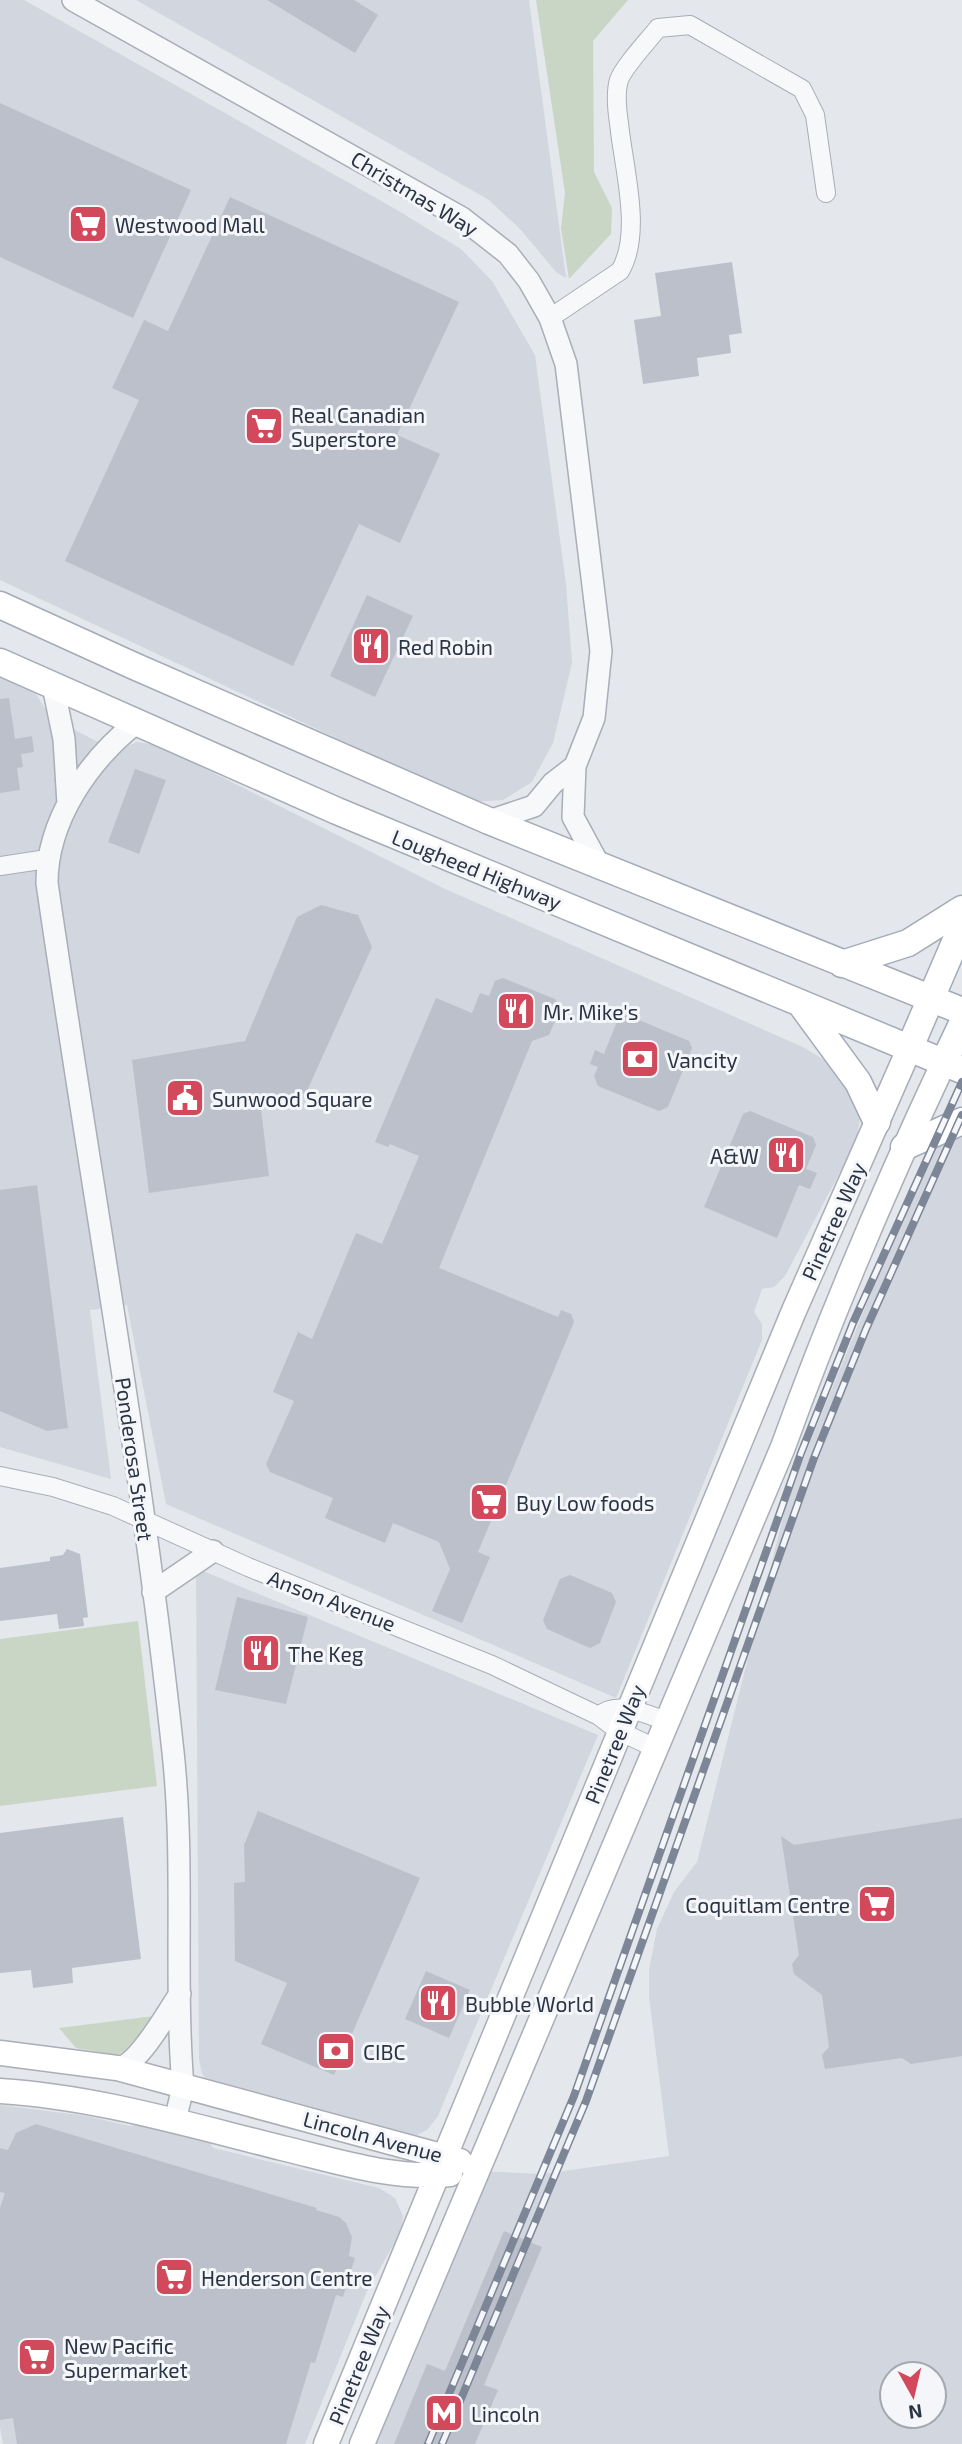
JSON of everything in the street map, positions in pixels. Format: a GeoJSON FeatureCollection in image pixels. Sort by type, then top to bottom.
{"type":"FeatureCollection","features":[{"type":"Feature","properties":{"kind":"main road"},"geometry":{"type":"LineString","coordinates":[[0,605],[489,821],[962,1011]]}},
{"type":"Feature","properties":{"kind":"main road","name":"Lougheed Highway"},"geometry":{"type":"LineString","coordinates":[[0,662],[439,854],[953,1066]]}},
{"type":"Feature","properties":{"kind":"main road"},"geometry":{"type":"LineString","coordinates":[[842,964],[908,943],[962,909]]}},
{"type":"Feature","properties":{"kind":"main road"},"geometry":{"type":"LineString","coordinates":[[910,1047],[962,926]]}},
{"type":"Feature","properties":{"kind":"main road"},"geometry":{"type":"LineString","coordinates":[[800,1003],[858,1082],[877,1122]]}},
{"type":"Feature","properties":{"kind":"main road"},"geometry":{"type":"LineString","coordinates":[[953,1066],[962,1024]]}},
{"type":"Feature","properties":{"kind":"main road","name":"Pinetree Way"},"geometry":{"type":"LineString","coordinates":[[326,2444],[793,1313],[910,1047]]}},
{"type":"Feature","properties":{"kind":"main road","name":"Pinetree Way"},"geometry":{"type":"LineString","coordinates":[[362,2444],[783,1447],[904,1147],[953,1066]]}},
{"type":"Feature","properties":{"kind":"main road"},"geometry":{"type":"LineString","coordinates":[[904,1147],[962,1121]]}},
{"type":"Feature","properties":{"kind":"main road","name":"Lincoln Avenue"},"geometry":{"type":"LineString","coordinates":[[0,2053],[117,2068],[440,2165],[475,2171]]}},
{"type":"Feature","properties":{"kind":"main road","name":"Lincoln Avenue"},"geometry":{"type":"LineString","coordinates":[[0,2091],[79,2100],[353,2165],[440,2165]]}},
{"type":"Feature","properties":{"kind":"street","name":"Christmas Way"},"geometry":{"type":"LineString","coordinates":[[73,0],[462,218],[508,254],[550,318],[569,384],[600,632],[600,673],[594,718],[575,766],[573,817],[598,865]]}},
{"type":"Feature","properties":{"kind":"street"},"geometry":{"type":"LineString","coordinates":[[550,318],[620,271],[626,261],[631,246],[631,230],[617,108],[619,79],[658,28],[690,25],[802,89],[815,115],[826,193]]}},
{"type":"Feature","properties":{"kind":"street","name":"Ponderosa Street"},"geometry":{"type":"LineString","coordinates":[[52,686],[64,739],[68,804]]}},
{"type":"Feature","properties":{"kind":"street","name":"Ponderosa Street"},"geometry":{"type":"LineString","coordinates":[[136,723],[101,754],[68,804],[47,859],[48,888],[144,1521],[178,1801],[183,2087],[175,2122]]}},
{"type":"Feature","properties":{"kind":"street","name":"Christmas Way"},"geometry":{"type":"LineString","coordinates":[[489,821],[534,806],[553,783],[575,766]]}},
{"type":"Feature","properties":{"kind":"street"},"geometry":{"type":"LineString","coordinates":[[0,866],[47,859]]}},
{"type":"Feature","properties":{"kind":"street","name":"Anson Avenue"},"geometry":{"type":"LineString","coordinates":[[0,1476],[87,1497],[492,1665],[599,1716],[606,1710],[624,1721]]}},
{"type":"Feature","properties":{"kind":"street"},"geometry":{"type":"LineString","coordinates":[[153,1592],[214,1551]]}},
{"type":"Feature","properties":{"kind":"street"},"geometry":{"type":"LineString","coordinates":[[624,1721],[666,1721]]}},
{"type":"Feature","properties":{"kind":"street"},"geometry":{"type":"LineString","coordinates":[[624,1721],[655,1748]]}},
{"type":"Feature","properties":{"kind":"street"},"geometry":{"type":"LineString","coordinates":[[117,2068],[125,2068],[136,2058],[180,1994]]}},
{"type":"Feature","properties":{"kind":"shaded area","name":"Westwood Mall"},"geometry":{"type":"Polygon","coordinates":[[[0,0],[24,0],[392,207],[461,249],[492,281],[535,355],[566,584],[572,663],[553,743],[532,782],[503,800],[472,802],[0,580],[0,0]]]}},
{"type":"Feature","properties":{"kind":"shaded area"},"geometry":{"type":"Polygon","coordinates":[[[136,0],[529,0],[566,278],[556,272],[520,229],[489,200],[136,0]]]}},
{"type":"Feature","properties":{"kind":"shaded area"},"geometry":{"type":"Polygon","coordinates":[[[0,673],[36,694],[51,718],[116,751],[137,742],[160,746],[443,888],[803,1047],[826,1061],[843,1077],[860,1116],[857,1140],[785,1276],[774,1287],[762,1289],[754,1312],[762,1324],[762,1340],[616,1698],[166,1504],[127,1305],[90,1310],[111,1479],[0,1447],[0,673]]]}},
{"type":"Feature","properties":{"kind":"shaded area"},"geometry":{"type":"Polygon","coordinates":[[[939,1127],[962,1131],[962,2444],[362,2444],[475,2171],[543,2174],[669,2156],[649,1997],[649,1970],[657,1929],[674,1892],[697,1862],[789,1494],[939,1127]]]}},
{"type":"Feature","properties":{"kind":"shaded area"},"geometry":{"type":"Polygon","coordinates":[[[196,1568],[598,1735],[438,2116],[427,2130],[415,2136],[407,2138],[207,2082],[202,2073],[199,2059],[196,1568]]]}},
{"type":"Feature","properties":{"kind":"shaded area","name":"Henderson Centre"},"geometry":{"type":"Polygon","coordinates":[[[0,2105],[87,2116],[129,2126],[147,2123],[208,2139],[213,2148],[379,2188],[395,2198],[403,2216],[401,2232],[367,2291],[305,2444],[3,2444],[0,2427],[0,2105]]]}},
{"type":"Feature","properties":{"kind":"green space"},"geometry":{"type":"Polygon","coordinates":[[[536,0],[628,0],[593,41],[594,172],[612,208],[611,234],[569,279],[561,228],[565,193],[536,0]]]}},
{"type":"Feature","properties":{"kind":"green space"},"geometry":{"type":"Polygon","coordinates":[[[138,1621],[157,1786],[0,1806],[0,1639],[138,1621]]]}},
{"type":"Feature","properties":{"kind":"green space"},"geometry":{"type":"Polygon","coordinates":[[[154,2016],[130,2049],[116,2055],[76,2048],[59,2028],[154,2016]]]}},
{"type":"Feature","properties":{"kind":"building"},"geometry":{"type":"Polygon","coordinates":[[[267,0],[354,0],[378,15],[355,53],[267,0]]]}},
{"type":"Feature","properties":{"kind":"building","name":"Westwood Mall"},"geometry":{"type":"Polygon","coordinates":[[[0,103],[191,190],[133,318],[0,257],[0,103]]]}},
{"type":"Feature","properties":{"kind":"building","name":"Real Canadian Superstore"},"geometry":{"type":"Polygon","coordinates":[[[230,197],[459,302],[397,435],[440,454],[400,543],[359,524],[293,666],[65,561],[139,400],[112,388],[144,320],[168,331],[230,197]]]}},
{"type":"Feature","properties":{"kind":"building"},"geometry":{"type":"Polygon","coordinates":[[[732,262],[742,333],[729,335],[731,353],[697,358],[699,376],[643,384],[634,320],[661,316],[655,273],[732,262]]]}},
{"type":"Feature","properties":{"kind":"building","name":"Red Robin"},"geometry":{"type":"Polygon","coordinates":[[[367,595],[413,616],[375,697],[330,676],[367,595]]]}},
{"type":"Feature","properties":{"kind":"building"},"geometry":{"type":"Polygon","coordinates":[[[9,698],[15,739],[32,736],[34,752],[21,754],[23,767],[17,768],[20,790],[0,793],[0,699],[9,698]]]}},
{"type":"Feature","properties":{"kind":"building"},"geometry":{"type":"Polygon","coordinates":[[[135,769],[166,780],[139,854],[108,842],[135,769]]]}},
{"type":"Feature","properties":{"kind":"building"},"geometry":{"type":"Polygon","coordinates":[[[321,905],[358,915],[372,947],[306,1093],[260,1101],[269,1176],[149,1193],[132,1060],[245,1041],[297,917],[321,905]]]}},
{"type":"Feature","properties":{"kind":"building"},"geometry":{"type":"Polygon","coordinates":[[[503,978],[555,999],[560,1009],[549,1035],[532,1041],[439,1268],[558,1317],[561,1310],[571,1314],[574,1322],[478,1552],[490,1557],[462,1623],[432,1611],[450,1569],[439,1542],[393,1523],[385,1543],[325,1518],[333,1498],[270,1472],[266,1464],[294,1401],[273,1392],[298,1332],[312,1339],[356,1233],[382,1244],[419,1156],[390,1144],[388,1147],[375,1142],[436,998],[472,1013],[480,993],[489,996],[495,981],[503,978]]]}},
{"type":"Feature","properties":{"kind":"building","name":"Vancity"},"geometry":{"type":"Polygon","coordinates":[[[627,1015],[689,1041],[692,1048],[668,1107],[659,1111],[598,1086],[594,1076],[598,1067],[590,1064],[595,1050],[604,1054],[618,1019],[627,1015]]]}},
{"type":"Feature","properties":{"kind":"building"},"geometry":{"type":"Polygon","coordinates":[[[750,1111],[813,1137],[816,1145],[806,1169],[817,1173],[810,1189],[799,1185],[777,1238],[704,1207],[743,1114],[750,1111]]]}},
{"type":"Feature","properties":{"kind":"building"},"geometry":{"type":"Polygon","coordinates":[[[37,1185],[68,1428],[47,1431],[0,1411],[0,1190],[37,1185]]]}},
{"type":"Feature","properties":{"kind":"building"},"geometry":{"type":"Polygon","coordinates":[[[67,1549],[80,1554],[88,1617],[83,1618],[84,1626],[59,1629],[57,1614],[0,1621],[0,1568],[50,1561],[50,1557],[63,1555],[67,1549]]]}},
{"type":"Feature","properties":{"kind":"building"},"geometry":{"type":"Polygon","coordinates":[[[570,1575],[612,1593],[616,1602],[600,1643],[590,1648],[547,1629],[543,1620],[560,1579],[570,1575]]]}},
{"type":"Feature","properties":{"kind":"building","name":"The Keg"},"geometry":{"type":"Polygon","coordinates":[[[237,1597],[308,1617],[286,1704],[215,1690],[237,1597]]]}},
{"type":"Feature","properties":{"kind":"building"},"geometry":{"type":"Polygon","coordinates":[[[258,1811],[420,1878],[334,2075],[261,2044],[287,1983],[235,1961],[234,1883],[245,1882],[244,1845],[258,1811]]]}},
{"type":"Feature","properties":{"kind":"building"},"geometry":{"type":"Polygon","coordinates":[[[123,1817],[141,1959],[72,1968],[73,1983],[33,1988],[31,1970],[0,1973],[0,1833],[123,1817]]]}},
{"type":"Feature","properties":{"kind":"building","name":"Coquitlam Centre"},"geometry":{"type":"Polygon","coordinates":[[[962,1818],[962,2056],[911,2064],[902,2058],[825,2069],[822,2055],[829,2047],[822,1995],[794,1974],[792,1964],[799,1955],[781,1836],[794,1845],[962,1818]]]}},
{"type":"Feature","properties":{"kind":"building"},"geometry":{"type":"Polygon","coordinates":[[[426,1971],[470,1990],[449,2038],[405,2019],[426,1971]]]}},
{"type":"Feature","properties":{"kind":"building","name":"Henderson Centre"},"geometry":{"type":"Polygon","coordinates":[[[36,2124],[317,2208],[316,2210],[339,2217],[346,2223],[352,2237],[349,2256],[355,2258],[343,2297],[336,2295],[315,2363],[311,2362],[286,2444],[17,2444],[13,2418],[0,2420],[0,2208],[5,2193],[0,2192],[0,2148],[8,2150],[16,2133],[36,2124]]]}},
{"type":"Feature","properties":{"kind":"building"},"geometry":{"type":"Polygon","coordinates":[[[504,2231],[542,2247],[484,2385],[498,2390],[475,2444],[394,2444],[427,2364],[445,2371],[504,2231]]]}},
{"type":"Feature","properties":{"kind":"railway"},"geometry":{"type":"LineString","coordinates":[[428,2444],[574,2096],[801,1453],[853,1323],[962,1082]]}},
{"type":"Feature","properties":{"kind":"railway"},"geometry":{"type":"LineString","coordinates":[[442,2444],[586,2101],[814,1458],[866,1329],[962,1115]]}},
{"type":"Feature","properties":{"kind":"place","name":"Westwood Mall"},"geometry":{"type":"Point","coordinates":[88,224]}},
{"type":"Feature","properties":{"kind":"place","name":"Real Canadian Superstore"},"geometry":{"type":"Point","coordinates":[264,426]}},
{"type":"Feature","properties":{"kind":"place","name":"Red Robin"},"geometry":{"type":"Point","coordinates":[371,646]}},
{"type":"Feature","properties":{"kind":"place","name":"Mr. Mike's"},"geometry":{"type":"Point","coordinates":[516,1011]}},
{"type":"Feature","properties":{"kind":"place","name":"Vancity"},"geometry":{"type":"Point","coordinates":[640,1059]}},
{"type":"Feature","properties":{"kind":"place","name":"Sunwood Square"},"geometry":{"type":"Point","coordinates":[185,1098]}},
{"type":"Feature","properties":{"kind":"place","name":"A&W"},"geometry":{"type":"Point","coordinates":[786,1155]}},
{"type":"Feature","properties":{"kind":"place","name":"Buy Low foods"},"geometry":{"type":"Point","coordinates":[489,1502]}},
{"type":"Feature","properties":{"kind":"place","name":"The Keg"},"geometry":{"type":"Point","coordinates":[261,1653]}},
{"type":"Feature","properties":{"kind":"place","name":"Coquitlam Centre"},"geometry":{"type":"Point","coordinates":[877,1904]}},
{"type":"Feature","properties":{"kind":"place","name":"Bubble World"},"geometry":{"type":"Point","coordinates":[438,2003]}},
{"type":"Feature","properties":{"kind":"place","name":"CIBC"},"geometry":{"type":"Point","coordinates":[336,2051]}},
{"type":"Feature","properties":{"kind":"place","name":"Henderson Centre"},"geometry":{"type":"Point","coordinates":[174,2277]}},
{"type":"Feature","properties":{"kind":"place","name":"New Pacific Supermarket"},"geometry":{"type":"Point","coordinates":[37,2357]}},
{"type":"Feature","properties":{"kind":"place","name":"Lincoln"},"geometry":{"type":"Point","coordinates":[444,2413]}}]}
